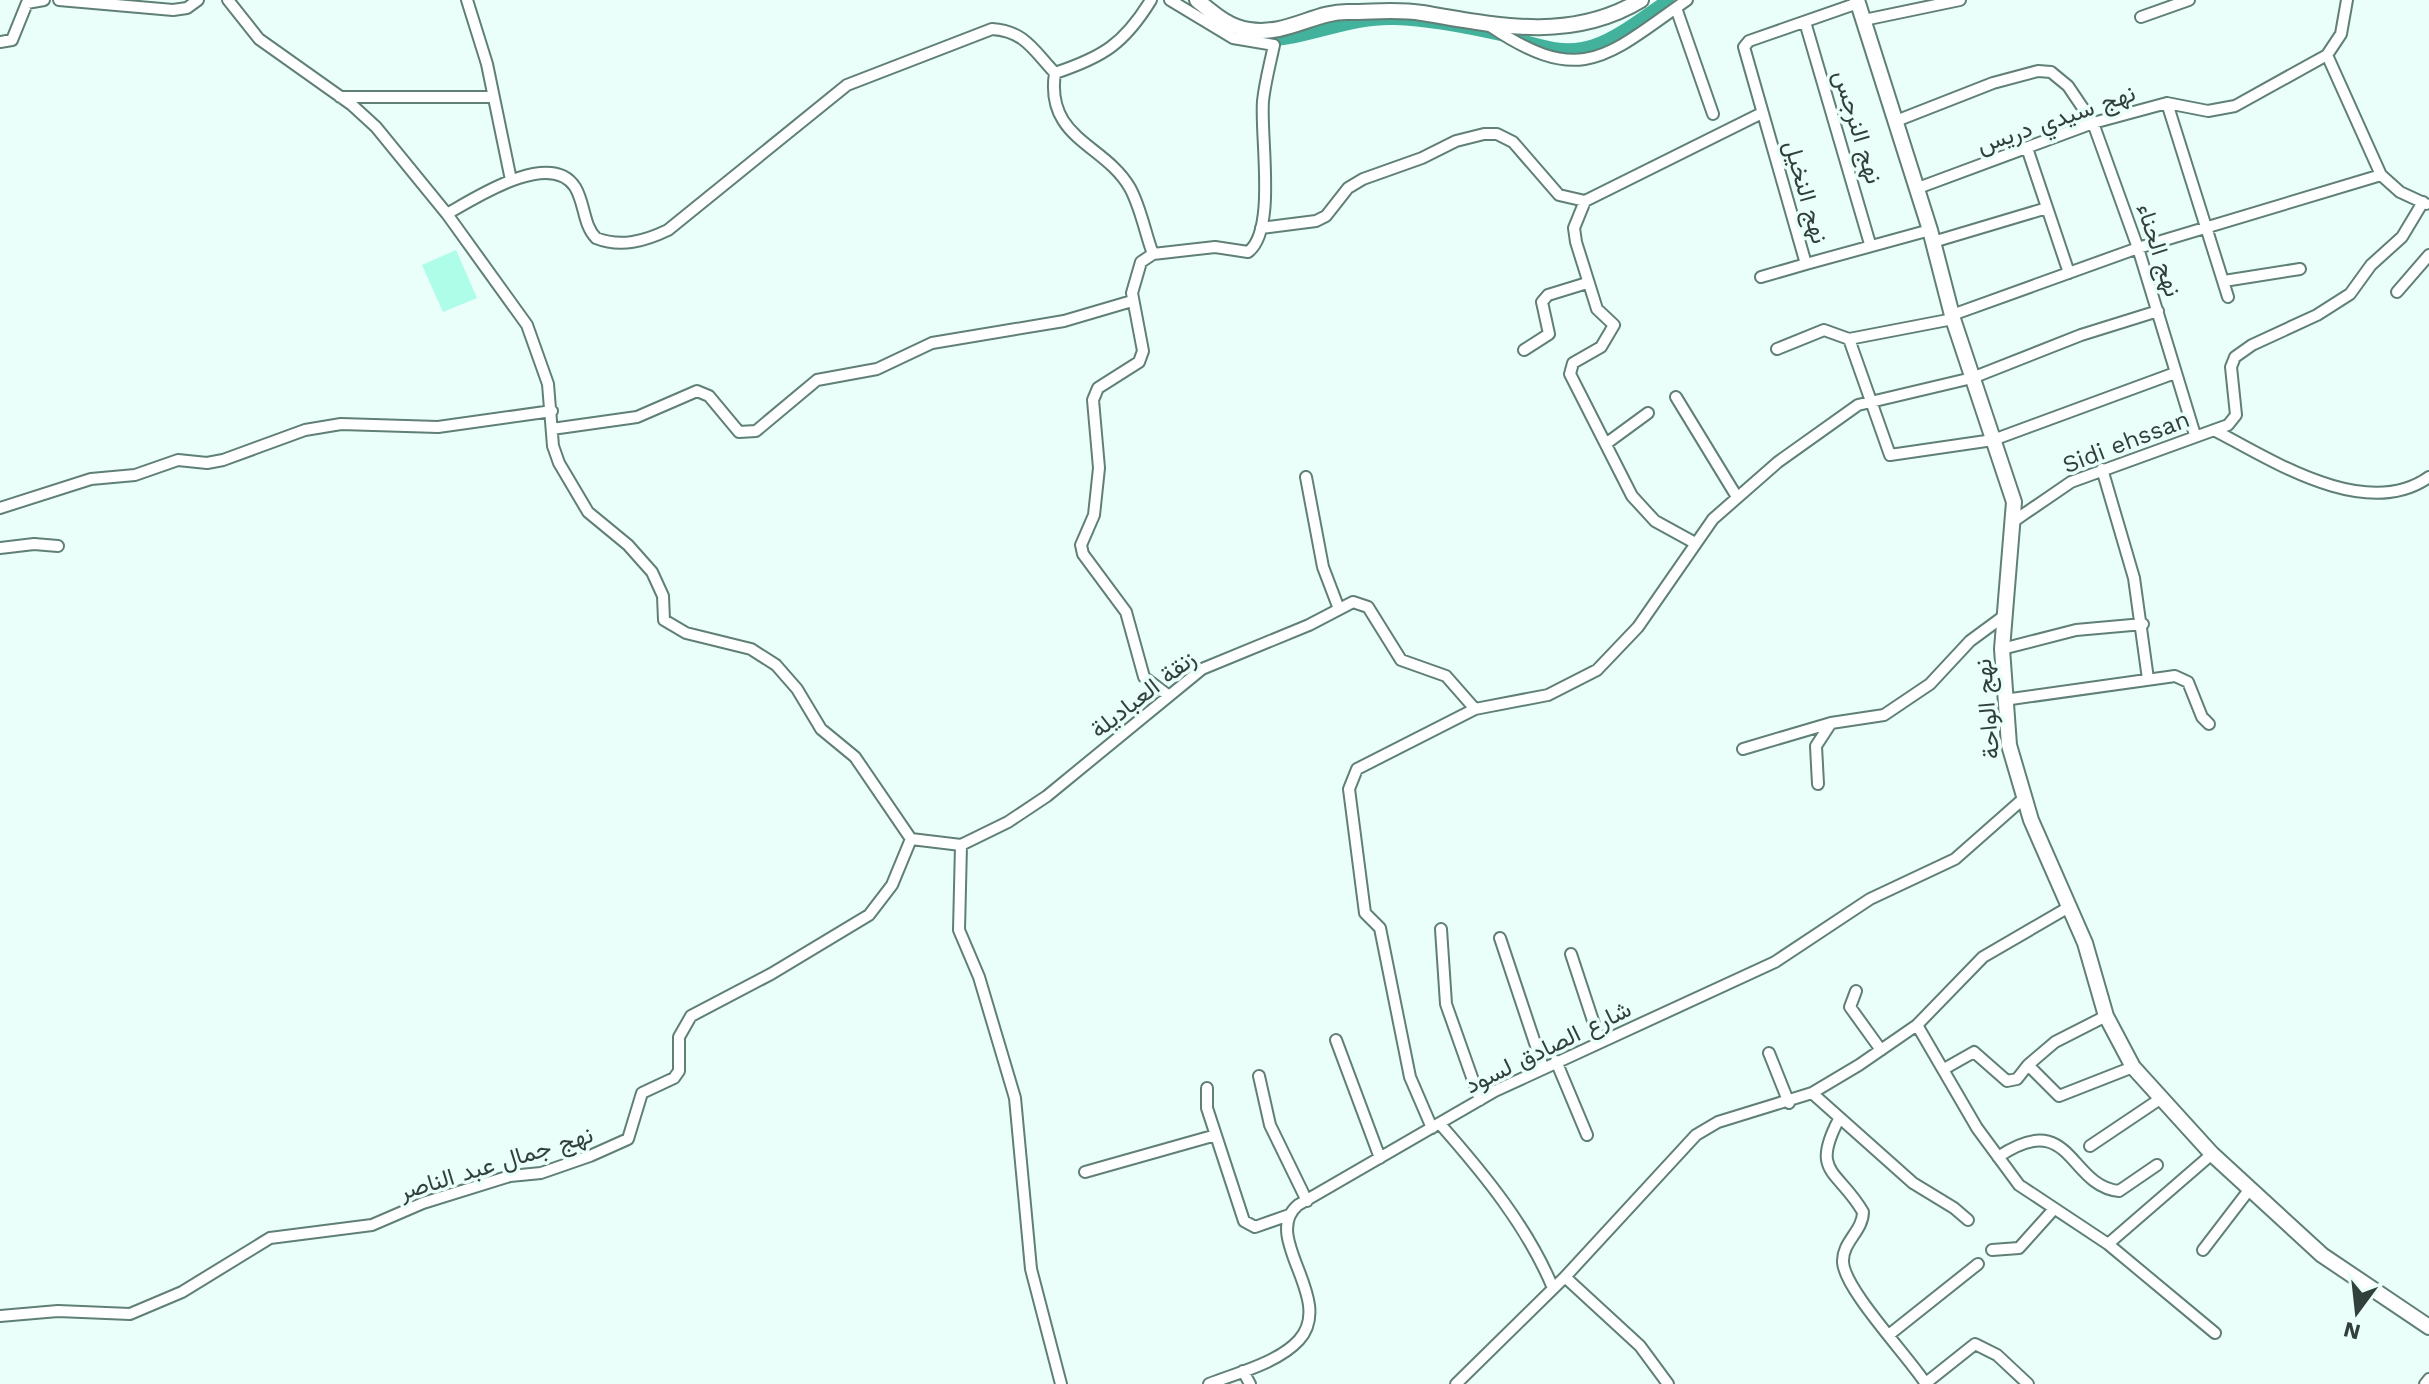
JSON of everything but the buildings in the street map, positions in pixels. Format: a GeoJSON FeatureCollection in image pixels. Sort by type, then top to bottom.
{"type":"FeatureCollection","features":[{"type":"Feature","properties":{"kind":"street"},"geometry":{"type":"LineString","coordinates":[[0,42],[12,40],[27,3],[44,0]]}},
{"type":"Feature","properties":{"kind":"street"},"geometry":{"type":"LineString","coordinates":[[59,0],[173,10],[187,8],[198,0]]}},
{"type":"Feature","properties":{"kind":"street"},"geometry":{"type":"LineString","coordinates":[[228,0],[259,39],[376,127],[447,214],[527,325],[537,345],[552,411],[553,446],[559,463],[588,512],[628,545],[652,572],[663,596],[664,620],[686,633],[751,649],[776,665],[797,689],[821,729],[855,757],[911,839],[961,845],[959,930],[979,977],[1015,1098],[1031,1269],[1061,1384]]}},
{"type":"Feature","properties":{"kind":"street"},"geometry":{"type":"LineString","coordinates":[[467,0],[511,180]]}},
{"type":"Feature","properties":{"kind":"street"},"geometry":{"type":"LineString","coordinates":[[1055,73],[1104,55],[1119,42],[1151,0]]}},
{"type":"Feature","properties":{"kind":"street"},"geometry":{"type":"LineString","coordinates":[[1169,696],[1144,677],[1126,612],[1088,564],[1081,545],[1094,515],[1099,468],[1093,400],[1098,388],[1107,381],[1136,367],[1143,351],[1132,301],[1134,277],[1141,262],[1153,254],[1215,247],[1248,252],[1255,244],[1261,228],[1263,103],[1274,45],[1233,38],[1170,0]]}},
{"type":"Feature","properties":{"kind":"street"},"geometry":{"type":"LineString","coordinates":[[1197,0],[1224,22],[1254,31],[1291,28],[1334,13],[1372,11],[1421,13],[1490,26],[1539,28],[1587,22],[1626,9],[1641,0]]}},
{"type":"Feature","properties":{"kind":"street"},"geometry":{"type":"LineString","coordinates":[[1490,26],[1524,49],[1567,62],[1610,52],[1687,0]]}},
{"type":"Feature","properties":{"kind":"street"},"geometry":{"type":"LineString","coordinates":[[1864,20],[1960,0]]}},
{"type":"Feature","properties":{"kind":"street"},"geometry":{"type":"LineString","coordinates":[[2141,17],[2189,0]]}},
{"type":"Feature","properties":{"kind":"street"},"geometry":{"type":"LineString","coordinates":[[1777,349],[1824,330],[1849,339],[1952,317],[2138,248],[2381,175],[2327,55],[2341,34],[2347,0]]}},
{"type":"Feature","properties":{"kind":"street"},"geometry":{"type":"LineString","coordinates":[[1805,22],[1858,2]]}},
{"type":"Feature","properties":{"kind":"street","name":"نهج الواحة"},"geometry":{"type":"LineString","coordinates":[[1858,2],[1918,188],[1952,317],[2009,485],[2014,521],[2002,649],[2009,745],[2023,799],[2085,943],[2106,1016],[2133,1067],[2249,1190],[2322,1255],[2429,1327]]}},
{"type":"Feature","properties":{"kind":"street"},"geometry":{"type":"LineString","coordinates":[[1676,8],[1713,114]]}},
{"type":"Feature","properties":{"kind":"street","name":"نهج النخيل"},"geometry":{"type":"LineString","coordinates":[[1805,22],[1749,41],[1743,54],[1806,264],[1870,244],[1932,236],[2047,208]]}},
{"type":"Feature","properties":{"kind":"street","name":"نهج النرجس"},"geometry":{"type":"LineString","coordinates":[[1805,22],[1870,244]]}},
{"type":"Feature","properties":{"kind":"street"},"geometry":{"type":"LineString","coordinates":[[447,214],[511,180],[561,173],[576,189],[589,229],[596,238],[623,243],[647,240],[668,230],[847,85],[903,66],[952,42],[992,29],[1009,30],[1027,40],[1055,73],[1053,86],[1063,121],[1073,136],[1129,187],[1153,254]]}},
{"type":"Feature","properties":{"kind":"street","name":"نهج سيدي دريس"},"geometry":{"type":"LineString","coordinates":[[1918,188],[2093,123],[2167,103],[2221,111],[2327,55]]}},
{"type":"Feature","properties":{"kind":"street","name":"نهج الحناء"},"geometry":{"type":"LineString","coordinates":[[1896,121],[1993,83],[2038,71],[2051,72],[2068,86],[2093,123],[2138,248],[2195,435]]}},
{"type":"Feature","properties":{"kind":"street"},"geometry":{"type":"LineString","coordinates":[[340,97],[493,97]]}},
{"type":"Feature","properties":{"kind":"street"},"geometry":{"type":"LineString","coordinates":[[2167,103],[2228,297]]}},
{"type":"Feature","properties":{"kind":"street"},"geometry":{"type":"LineString","coordinates":[[1261,228],[1316,221],[1326,216],[1348,188],[1363,179],[1422,158],[1456,141],[1484,134],[1497,134],[1513,142],[1559,195],[1585,201],[1762,113]]}},
{"type":"Feature","properties":{"kind":"street"},"geometry":{"type":"LineString","coordinates":[[2027,148],[2069,273]]}},
{"type":"Feature","properties":{"kind":"street","name":"Sidi ehssan"},"geometry":{"type":"LineString","coordinates":[[2014,521],[2071,482],[2228,425],[2236,415],[2231,367],[2235,357],[2252,345],[2317,315],[2350,294],[2371,265],[2402,237],[2426,204],[2400,192],[2381,175]]}},
{"type":"Feature","properties":{"kind":"street"},"geometry":{"type":"LineString","coordinates":[[1585,201],[1574,228],[1587,283],[1597,309],[1610,318],[1614,330],[1601,347],[1573,363],[1570,374],[1632,496],[1667,530],[1695,543]]}},
{"type":"Feature","properties":{"kind":"street"},"geometry":{"type":"LineString","coordinates":[[2397,292],[2429,255]]}},
{"type":"Feature","properties":{"kind":"street"},"geometry":{"type":"LineString","coordinates":[[1761,277],[1806,264]]}},
{"type":"Feature","properties":{"kind":"street"},"geometry":{"type":"LineString","coordinates":[[2224,281],[2300,269]]}},
{"type":"Feature","properties":{"kind":"street"},"geometry":{"type":"LineString","coordinates":[[1524,350],[1549,334],[1542,302],[1548,295],[1587,283]]}},
{"type":"Feature","properties":{"kind":"street"},"geometry":{"type":"LineString","coordinates":[[552,429],[637,417],[697,391],[709,396],[739,432],[749,433],[768,422],[817,380],[877,369],[932,343],[1064,321],[1132,301]]}},
{"type":"Feature","properties":{"kind":"street"},"geometry":{"type":"LineString","coordinates":[[1553,1288],[1531,1244],[1503,1202],[1436,1126],[1410,1077],[1380,928],[1365,913],[1349,789],[1357,769],[1475,709],[1548,695],[1597,670],[1638,627],[1713,519],[1833,420],[1869,399],[1972,378],[2081,335],[2158,311]]}},
{"type":"Feature","properties":{"kind":"street"},"geometry":{"type":"LineString","coordinates":[[1849,339],[1887,452],[1892,456],[1993,440],[2175,373]]}},
{"type":"Feature","properties":{"kind":"street"},"geometry":{"type":"LineString","coordinates":[[1676,397],[1737,497]]}},
{"type":"Feature","properties":{"kind":"street"},"geometry":{"type":"LineString","coordinates":[[0,508],[91,479],[135,475],[178,460],[207,463],[223,460],[305,430],[341,424],[438,427],[552,411]]}},
{"type":"Feature","properties":{"kind":"street"},"geometry":{"type":"LineString","coordinates":[[1607,443],[1648,413]]}},
{"type":"Feature","properties":{"kind":"street","name":"Sidi ehssan"},"geometry":{"type":"LineString","coordinates":[[2214,430],[2340,489],[2378,493],[2429,477]]}},
{"type":"Feature","properties":{"kind":"street"},"geometry":{"type":"LineString","coordinates":[[2102,469],[2143,624],[2148,679]]}},
{"type":"Feature","properties":{"kind":"street"},"geometry":{"type":"LineString","coordinates":[[1306,477],[1323,567],[1339,609],[1353,602],[1363,603],[1401,660],[1446,676],[1475,709]]}},
{"type":"Feature","properties":{"kind":"street"},"geometry":{"type":"LineString","coordinates":[[0,548],[34,544],[58,546]]}},
{"type":"Feature","properties":{"kind":"street","name":"زنقة العباديلة"},"geometry":{"type":"LineString","coordinates":[[961,845],[1008,822],[1047,796],[1202,669],[1309,625],[1339,609]]}},
{"type":"Feature","properties":{"kind":"street"},"geometry":{"type":"LineString","coordinates":[[1743,749],[1831,723],[1884,715],[1899,708],[1930,684],[1970,641],[2004,616]]}},
{"type":"Feature","properties":{"kind":"street"},"geometry":{"type":"LineString","coordinates":[[2002,649],[2076,630],[2143,624]]}},
{"type":"Feature","properties":{"kind":"street"},"geometry":{"type":"LineString","coordinates":[[2004,700],[2175,676],[2188,682],[2202,717],[2209,724]]}},
{"type":"Feature","properties":{"kind":"street"},"geometry":{"type":"LineString","coordinates":[[1818,784],[1816,746],[1831,723]]}},
{"type":"Feature","properties":{"kind":"street","name":"شارع الصادق لسود"},"geometry":{"type":"LineString","coordinates":[[1289,1215],[1380,1158],[1543,1067],[1775,962],[1870,899],[1955,859],[2023,799]]}},
{"type":"Feature","properties":{"kind":"street","name":"نهج جمال عبد الناصر"},"geometry":{"type":"LineString","coordinates":[[0,1316],[58,1311],[130,1314],[182,1292],[270,1238],[372,1225],[423,1203],[510,1176],[541,1173],[617,1145],[631,1132],[642,1093],[674,1078],[679,1071],[679,1037],[691,1016],[771,974],[869,915],[892,885],[911,839]]}},
{"type":"Feature","properties":{"kind":"street"},"geometry":{"type":"LineString","coordinates":[[1456,1384],[1565,1277],[1696,1135],[1731,1118],[1789,1103],[1812,1093],[1917,1025],[1977,961],[2069,907]]}},
{"type":"Feature","properties":{"kind":"street"},"geometry":{"type":"LineString","coordinates":[[1441,929],[1446,1004],[1480,1100]]}},
{"type":"Feature","properties":{"kind":"street"},"geometry":{"type":"LineString","coordinates":[[1500,938],[1543,1067]]}},
{"type":"Feature","properties":{"kind":"street"},"geometry":{"type":"LineString","coordinates":[[1571,954],[1600,1042]]}},
{"type":"Feature","properties":{"kind":"street"},"geometry":{"type":"LineString","coordinates":[[1856,991],[1850,1007],[1881,1050]]}},
{"type":"Feature","properties":{"kind":"street"},"geometry":{"type":"LineString","coordinates":[[1944,1069],[1974,1052],[2007,1081],[2017,1079],[2055,1042],[2106,1016]]}},
{"type":"Feature","properties":{"kind":"street"},"geometry":{"type":"LineString","coordinates":[[1917,1025],[1998,1157],[2019,1185],[2108,1244],[2215,1333]]}},
{"type":"Feature","properties":{"kind":"street"},"geometry":{"type":"LineString","coordinates":[[1336,1040],[1380,1158]]}},
{"type":"Feature","properties":{"kind":"street"},"geometry":{"type":"LineString","coordinates":[[1769,1053],[1789,1103]]}},
{"type":"Feature","properties":{"kind":"street"},"geometry":{"type":"LineString","coordinates":[[1556,1061],[1587,1135]]}},
{"type":"Feature","properties":{"kind":"street"},"geometry":{"type":"LineString","coordinates":[[2028,1065],[2059,1096],[2133,1067]]}},
{"type":"Feature","properties":{"kind":"street"},"geometry":{"type":"LineString","coordinates":[[1259,1076],[1270,1125],[1307,1201]]}},
{"type":"Feature","properties":{"kind":"street"},"geometry":{"type":"LineString","coordinates":[[1207,1088],[1207,1108],[1244,1221],[1255,1227],[1289,1215],[1288,1239],[1309,1304],[1306,1330],[1291,1347],[1209,1384]]}},
{"type":"Feature","properties":{"kind":"street"},"geometry":{"type":"LineString","coordinates":[[1812,1093],[1913,1183],[1968,1220]]}},
{"type":"Feature","properties":{"kind":"street"},"geometry":{"type":"LineString","coordinates":[[2090,1146],[2160,1099]]}},
{"type":"Feature","properties":{"kind":"street"},"geometry":{"type":"LineString","coordinates":[[1839,1119],[1824,1150],[1826,1161],[1863,1212],[1863,1222],[1845,1248],[1842,1263],[1861,1300],[1926,1384],[1975,1344],[1997,1355],[2028,1384]]}},
{"type":"Feature","properties":{"kind":"street"},"geometry":{"type":"LineString","coordinates":[[1085,1172],[1216,1135]]}},
{"type":"Feature","properties":{"kind":"street"},"geometry":{"type":"LineString","coordinates":[[1998,1157],[2026,1141],[2046,1142],[2062,1149],[2105,1188],[2119,1191],[2157,1165]]}},
{"type":"Feature","properties":{"kind":"street"},"geometry":{"type":"LineString","coordinates":[[2108,1244],[2212,1154]]}},
{"type":"Feature","properties":{"kind":"street"},"geometry":{"type":"LineString","coordinates":[[2203,1250],[2249,1190]]}},
{"type":"Feature","properties":{"kind":"street"},"geometry":{"type":"LineString","coordinates":[[1992,1250],[2019,1248],[2054,1209]]}},
{"type":"Feature","properties":{"kind":"street"},"geometry":{"type":"LineString","coordinates":[[1890,1334],[1978,1264]]}},
{"type":"Feature","properties":{"kind":"street"},"geometry":{"type":"LineString","coordinates":[[1565,1277],[1640,1346],[1668,1384]]}},
{"type":"Feature","properties":{"kind":"street"},"geometry":{"type":"LineString","coordinates":[[1243,1371],[1250,1384]]}},
{"type":"Feature","properties":{"kind":"street"},"geometry":{"type":"LineString","coordinates":[[2425,1384],[2429,1379]]}},
{"type":"Feature","properties":{"kind":"green space"},"geometry":{"type":"Polygon","coordinates":[[[456,250],[477,298],[443,312],[422,265],[456,250]]]}},
{"type":"Feature","properties":{"kind":"waterway"},"geometry":{"type":"LineString","coordinates":[[1262,41],[1295,37],[1362,21],[1395,19],[1450,25],[1560,49],[1582,48],[1613,36],[1668,0]]}}]}
